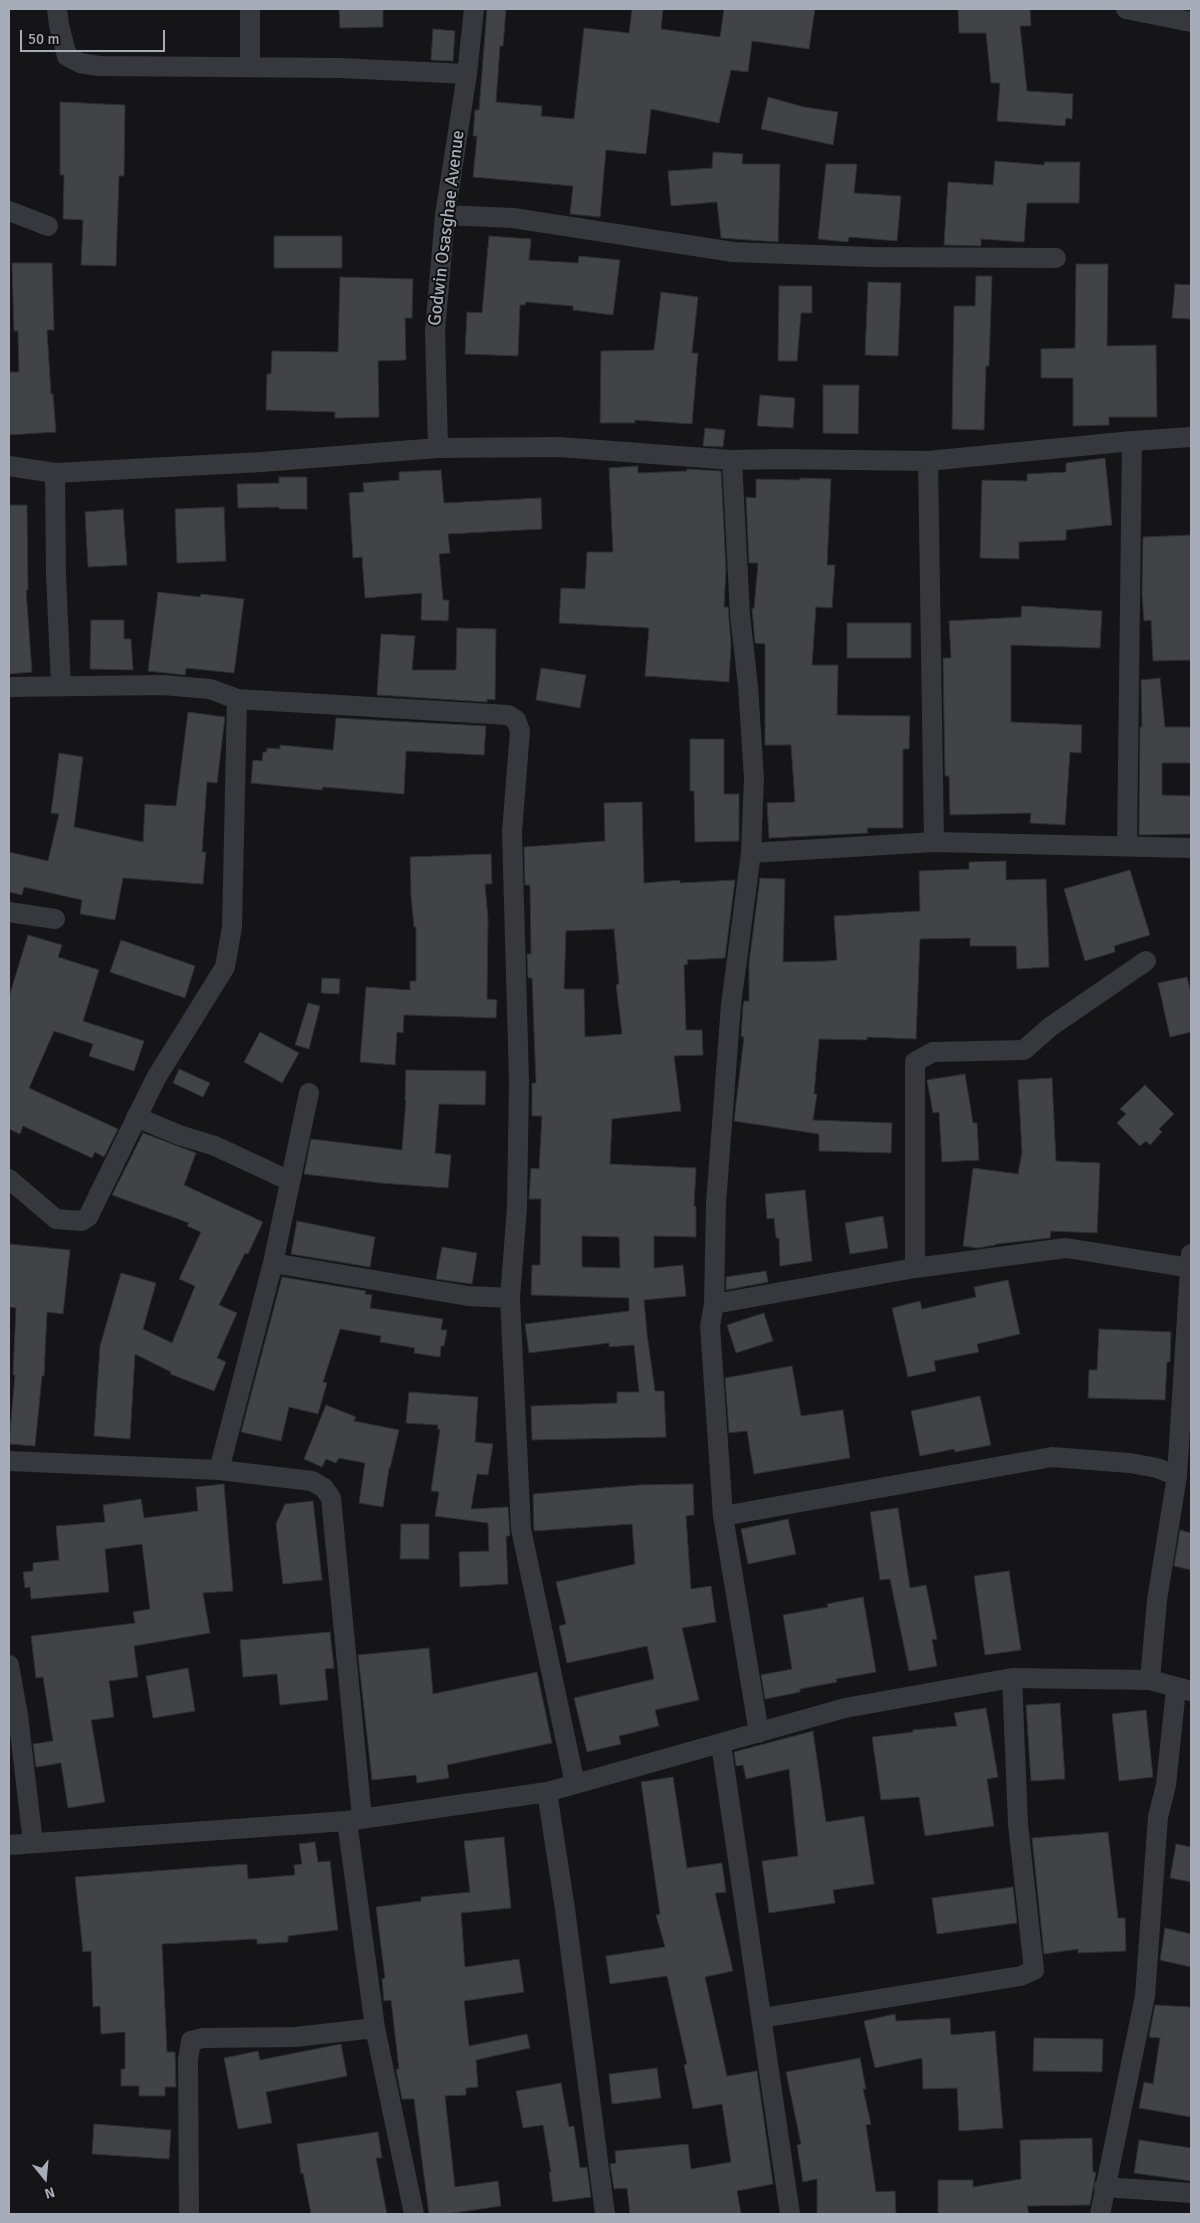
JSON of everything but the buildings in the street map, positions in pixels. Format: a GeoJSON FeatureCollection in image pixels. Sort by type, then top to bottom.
{"type":"FeatureCollection","features":[{"type":"Feature","properties":{"kind":"street"},"geometry":{"type":"LineString","coordinates":[[57,9],[67,56],[80,63],[107,66],[340,68],[467,74]]}},
{"type":"Feature","properties":{"kind":"street"},"geometry":{"type":"LineString","coordinates":[[250,9],[250,67]]}},
{"type":"Feature","properties":{"kind":"street","name":"Godwin Osasghae Avenue"},"geometry":{"type":"LineString","coordinates":[[438,448],[435,331],[445,215],[467,74],[474,9]]}},
{"type":"Feature","properties":{"kind":"street"},"geometry":{"type":"LineString","coordinates":[[1126,9],[1191,22]]}},
{"type":"Feature","properties":{"kind":"street"},"geometry":{"type":"LineString","coordinates":[[9,211],[48,226]]}},
{"type":"Feature","properties":{"kind":"street"},"geometry":{"type":"LineString","coordinates":[[445,215],[513,218],[733,252],[872,258],[1056,258]]}},
{"type":"Feature","properties":{"kind":"street"},"geometry":{"type":"LineString","coordinates":[[9,466],[55,473],[262,462],[438,448],[559,446],[732,460],[928,462],[1132,440],[1191,436]]}},
{"type":"Feature","properties":{"kind":"street"},"geometry":{"type":"LineString","coordinates":[[1127,846],[1132,440]]}},
{"type":"Feature","properties":{"kind":"street"},"geometry":{"type":"LineString","coordinates":[[732,460],[740,615],[748,686],[754,778],[751,854],[731,1005],[716,1204],[714,1304],[710,1326],[724,1516],[759,1732]]}},
{"type":"Feature","properties":{"kind":"street"},"geometry":{"type":"LineString","coordinates":[[928,462],[934,842]]}},
{"type":"Feature","properties":{"kind":"street"},"geometry":{"type":"LineString","coordinates":[[55,473],[60,686]]}},
{"type":"Feature","properties":{"kind":"street"},"geometry":{"type":"LineString","coordinates":[[9,687],[163,685],[210,690],[237,699],[508,715],[516,720],[520,731],[512,832],[519,1081],[517,1207],[510,1298],[521,1529],[575,1784]]}},
{"type":"Feature","properties":{"kind":"street"},"geometry":{"type":"LineString","coordinates":[[9,1180],[56,1219],[80,1222],[88,1217],[156,1078],[225,967],[232,927],[237,699]]}},
{"type":"Feature","properties":{"kind":"street"},"geometry":{"type":"LineString","coordinates":[[751,854],[934,842],[1191,848]]}},
{"type":"Feature","properties":{"kind":"street"},"geometry":{"type":"LineString","coordinates":[[9,912],[55,919]]}},
{"type":"Feature","properties":{"kind":"street"},"geometry":{"type":"LineString","coordinates":[[915,1268],[915,1062],[933,1052],[1024,1050],[1050,1027],[1146,961]]}},
{"type":"Feature","properties":{"kind":"street"},"geometry":{"type":"LineString","coordinates":[[219,1470],[273,1263],[309,1093]]}},
{"type":"Feature","properties":{"kind":"street"},"geometry":{"type":"LineString","coordinates":[[136,1117],[179,1135],[215,1146],[290,1181]]}},
{"type":"Feature","properties":{"kind":"street"},"geometry":{"type":"LineString","coordinates":[[714,1304],[915,1268],[1066,1248],[1191,1261],[1177,1476],[1157,1600],[1150,1680]]}},
{"type":"Feature","properties":{"kind":"street"},"geometry":{"type":"LineString","coordinates":[[273,1263],[468,1296],[510,1298]]}},
{"type":"Feature","properties":{"kind":"street"},"geometry":{"type":"LineString","coordinates":[[724,1516],[1052,1458],[1130,1463],[1157,1468],[1177,1476]]}},
{"type":"Feature","properties":{"kind":"street"},"geometry":{"type":"LineString","coordinates":[[9,1461],[219,1470],[312,1482],[324,1488],[331,1498],[354,1819],[375,2028],[414,2214]]}},
{"type":"Feature","properties":{"kind":"street"},"geometry":{"type":"LineString","coordinates":[[9,1665],[18,1715],[33,1842]]}},
{"type":"Feature","properties":{"kind":"street"},"geometry":{"type":"LineString","coordinates":[[762,2018],[1021,1976],[1034,1970],[1018,1824],[1012,1678]]}},
{"type":"Feature","properties":{"kind":"street"},"geometry":{"type":"LineString","coordinates":[[9,1845],[354,1819],[547,1792],[845,1708],[1012,1678],[1150,1680],[1184,1690],[1158,1817],[1145,1996],[1104,2187],[1100,2214]]}},
{"type":"Feature","properties":{"kind":"street"},"geometry":{"type":"LineString","coordinates":[[721,1744],[790,2214]]}},
{"type":"Feature","properties":{"kind":"street"},"geometry":{"type":"LineString","coordinates":[[547,1792],[565,1909],[605,2214]]}},
{"type":"Feature","properties":{"kind":"street"},"geometry":{"type":"LineString","coordinates":[[189,2214],[188,2060],[191,2041],[203,2038],[295,2037],[375,2028]]}},
{"type":"Feature","properties":{"kind":"street"},"geometry":{"type":"LineString","coordinates":[[1104,2187],[1191,2193]]}}]}
